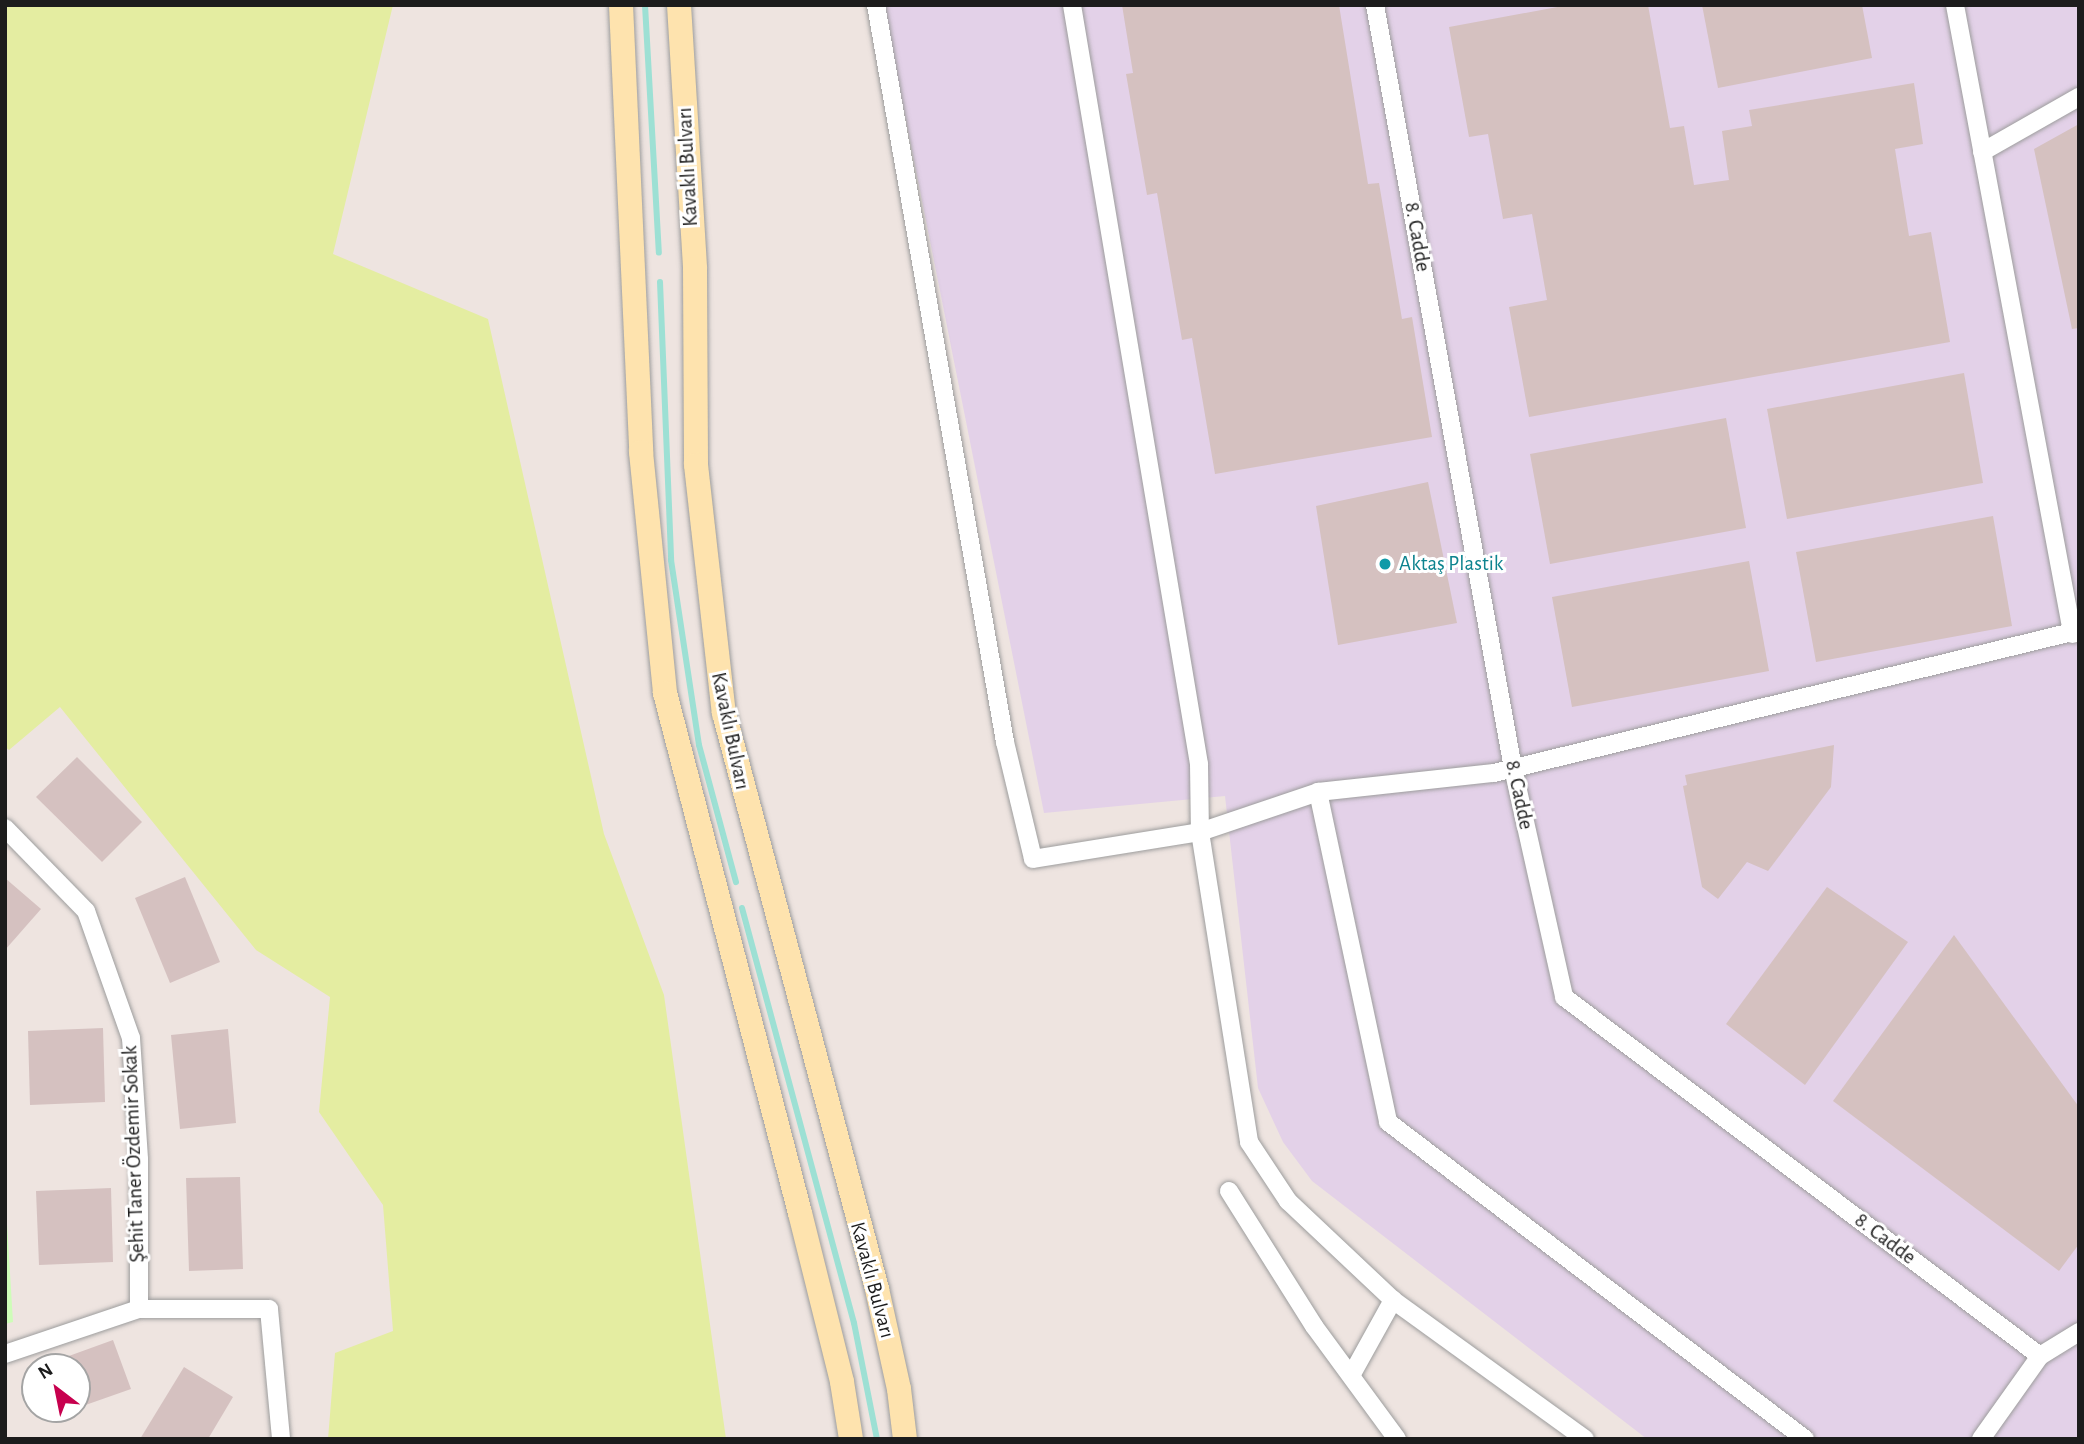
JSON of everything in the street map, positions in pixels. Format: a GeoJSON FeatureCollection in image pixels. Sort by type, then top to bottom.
{"type":"FeatureCollection","features":[{"type":"Feature","properties":{"kind":"main road"},"geometry":{"type":"LineString","coordinates":[[621,5],[641,452],[664,693],[807,1239],[851,1439]]}},
{"type":"Feature","properties":{"kind":"main road","name":"Kavaklı Bulvarı"},"geometry":{"type":"LineString","coordinates":[[679,5],[695,269],[696,465],[720,687],[745,800],[877,1289],[900,1389],[905,1439]]}},
{"type":"Feature","properties":{"kind":"street"},"geometry":{"type":"LineString","coordinates":[[876,5],[1005,742],[1033,859],[1200,832],[1318,792],[1513,768],[2076,631],[1955,5]]}},
{"type":"Feature","properties":{"kind":"street"},"geometry":{"type":"LineString","coordinates":[[1073,5],[1199,764],[1200,832],[1249,1142],[1288,1201],[1393,1300],[1585,1439]]}},
{"type":"Feature","properties":{"kind":"street","name":"8. Cadde"},"geometry":{"type":"LineString","coordinates":[[1375,5],[1513,768],[1564,997],[2040,1356]]}},
{"type":"Feature","properties":{"kind":"street"},"geometry":{"type":"LineString","coordinates":[[1982,152],[2079,97]]}},
{"type":"Feature","properties":{"kind":"street"},"geometry":{"type":"LineString","coordinates":[[1318,792],[1388,1122],[1805,1439]]}},
{"type":"Feature","properties":{"kind":"street","name":"Şehit Taner Özdemir Sokak"},"geometry":{"type":"LineString","coordinates":[[5,828],[86,911],[131,1038],[139,1160],[139,1309]]}},
{"type":"Feature","properties":{"kind":"street"},"geometry":{"type":"LineString","coordinates":[[1229,1191],[1280,1276],[1397,1439]]}},
{"type":"Feature","properties":{"kind":"street"},"geometry":{"type":"LineString","coordinates":[[1352,1374],[1393,1300]]}},
{"type":"Feature","properties":{"kind":"street"},"geometry":{"type":"LineString","coordinates":[[5,1354],[139,1309],[269,1309],[281,1439]]}},
{"type":"Feature","properties":{"kind":"street"},"geometry":{"type":"LineString","coordinates":[[1981,1439],[2040,1356],[2079,1332]]}},
{"type":"Feature","properties":{"kind":"shaded area"},"geometry":{"type":"Polygon","coordinates":[[[883,5],[2079,5],[2079,1439],[1647,1439],[1312,1181],[1283,1142],[1258,1088],[1225,796],[1044,813],[883,5]]]}},
{"type":"Feature","properties":{"kind":"green space"},"geometry":{"type":"Polygon","coordinates":[[[5,5],[393,5],[333,254],[488,319],[604,834],[664,995],[726,1439],[328,1439],[335,1353],[393,1331],[383,1205],[319,1112],[330,997],[256,950],[60,707],[9,750],[5,747],[5,5]]]}},
{"type":"Feature","properties":{"kind":"green space"},"geometry":{"type":"Polygon","coordinates":[[[5,1191],[13,1322],[5,1324],[5,1191]]]}},
{"type":"Feature","properties":{"kind":"building"},"geometry":{"type":"Polygon","coordinates":[[[1122,5],[1339,5],[1368,184],[1379,183],[1402,319],[1412,317],[1432,437],[1215,474],[1192,338],[1182,340],[1157,193],[1147,195],[1126,74],[1133,73],[1122,5]]]}},
{"type":"Feature","properties":{"kind":"building"},"geometry":{"type":"Polygon","coordinates":[[[1568,5],[1648,5],[1670,128],[1684,126],[1694,185],[1729,180],[1722,131],[1752,126],[1749,110],[1914,83],[1923,144],[1895,149],[1909,236],[1931,232],[1950,342],[1529,417],[1509,307],[1547,300],[1532,214],[1503,219],[1488,134],[1469,137],[1449,27],[1568,5]]]}},
{"type":"Feature","properties":{"kind":"building"},"geometry":{"type":"Polygon","coordinates":[[[1702,5],[1862,5],[1872,58],[1718,88],[1702,5]]]}},
{"type":"Feature","properties":{"kind":"building"},"geometry":{"type":"Polygon","coordinates":[[[2079,124],[2079,328],[2072,329],[2034,149],[2079,124]]]}},
{"type":"Feature","properties":{"kind":"building"},"geometry":{"type":"Polygon","coordinates":[[[1964,373],[1983,483],[1787,519],[1767,409],[1964,373]]]}},
{"type":"Feature","properties":{"kind":"building"},"geometry":{"type":"Polygon","coordinates":[[[1726,418],[1746,528],[1550,564],[1530,454],[1726,418]]]}},
{"type":"Feature","properties":{"kind":"building","name":"Aktaş Plastik"},"geometry":{"type":"Polygon","coordinates":[[[1428,482],[1457,623],[1338,645],[1316,506],[1428,482]]]}},
{"type":"Feature","properties":{"kind":"building"},"geometry":{"type":"Polygon","coordinates":[[[1993,516],[2012,626],[1816,662],[1796,552],[1993,516]]]}},
{"type":"Feature","properties":{"kind":"building"},"geometry":{"type":"Polygon","coordinates":[[[1749,561],[1769,671],[1572,707],[1552,597],[1749,561]]]}},
{"type":"Feature","properties":{"kind":"building"},"geometry":{"type":"Polygon","coordinates":[[[1834,745],[1831,787],[1768,871],[1747,862],[1718,899],[1702,887],[1683,786],[1687,785],[1685,775],[1834,745]]]}},
{"type":"Feature","properties":{"kind":"building"},"geometry":{"type":"Polygon","coordinates":[[[77,757],[142,822],[102,862],[36,797],[77,757]]]}},
{"type":"Feature","properties":{"kind":"building"},"geometry":{"type":"Polygon","coordinates":[[[185,877],[220,962],[170,983],[135,898],[185,877]]]}},
{"type":"Feature","properties":{"kind":"building"},"geometry":{"type":"Polygon","coordinates":[[[5,878],[41,909],[5,950],[5,878]]]}},
{"type":"Feature","properties":{"kind":"building"},"geometry":{"type":"Polygon","coordinates":[[[1827,887],[1908,942],[1805,1085],[1726,1024],[1827,887]]]}},
{"type":"Feature","properties":{"kind":"building"},"geometry":{"type":"Polygon","coordinates":[[[1954,935],[2079,1107],[2079,1244],[2059,1271],[1833,1101],[1954,935]]]}},
{"type":"Feature","properties":{"kind":"building"},"geometry":{"type":"Polygon","coordinates":[[[103,1028],[105,1102],[30,1105],[28,1031],[103,1028]]]}},
{"type":"Feature","properties":{"kind":"building"},"geometry":{"type":"Polygon","coordinates":[[[228,1029],[236,1123],[180,1129],[171,1035],[228,1029]]]}},
{"type":"Feature","properties":{"kind":"building"},"geometry":{"type":"Polygon","coordinates":[[[240,1177],[243,1269],[189,1271],[186,1178],[240,1177]]]}},
{"type":"Feature","properties":{"kind":"building"},"geometry":{"type":"Polygon","coordinates":[[[111,1188],[113,1262],[39,1265],[36,1191],[111,1188]]]}},
{"type":"Feature","properties":{"kind":"building"},"geometry":{"type":"Polygon","coordinates":[[[113,1340],[131,1389],[91,1403],[91,1353],[77,1353],[113,1340]]]}},
{"type":"Feature","properties":{"kind":"building"},"geometry":{"type":"Polygon","coordinates":[[[184,1367],[233,1397],[208,1439],[140,1439],[184,1367]]]}},
{"type":"Feature","properties":{"kind":"waterway"},"geometry":{"type":"LineString","coordinates":[[645,5],[659,253]]}},
{"type":"Feature","properties":{"kind":"waterway"},"geometry":{"type":"LineString","coordinates":[[660,282],[671,560],[699,745],[736,882]]}},
{"type":"Feature","properties":{"kind":"waterway"},"geometry":{"type":"LineString","coordinates":[[742,908],[854,1323],[877,1439]]}},
{"type":"Feature","properties":{"kind":"place","name":"Aktaş Plastik"},"geometry":{"type":"Point","coordinates":[1385,564]}}]}
